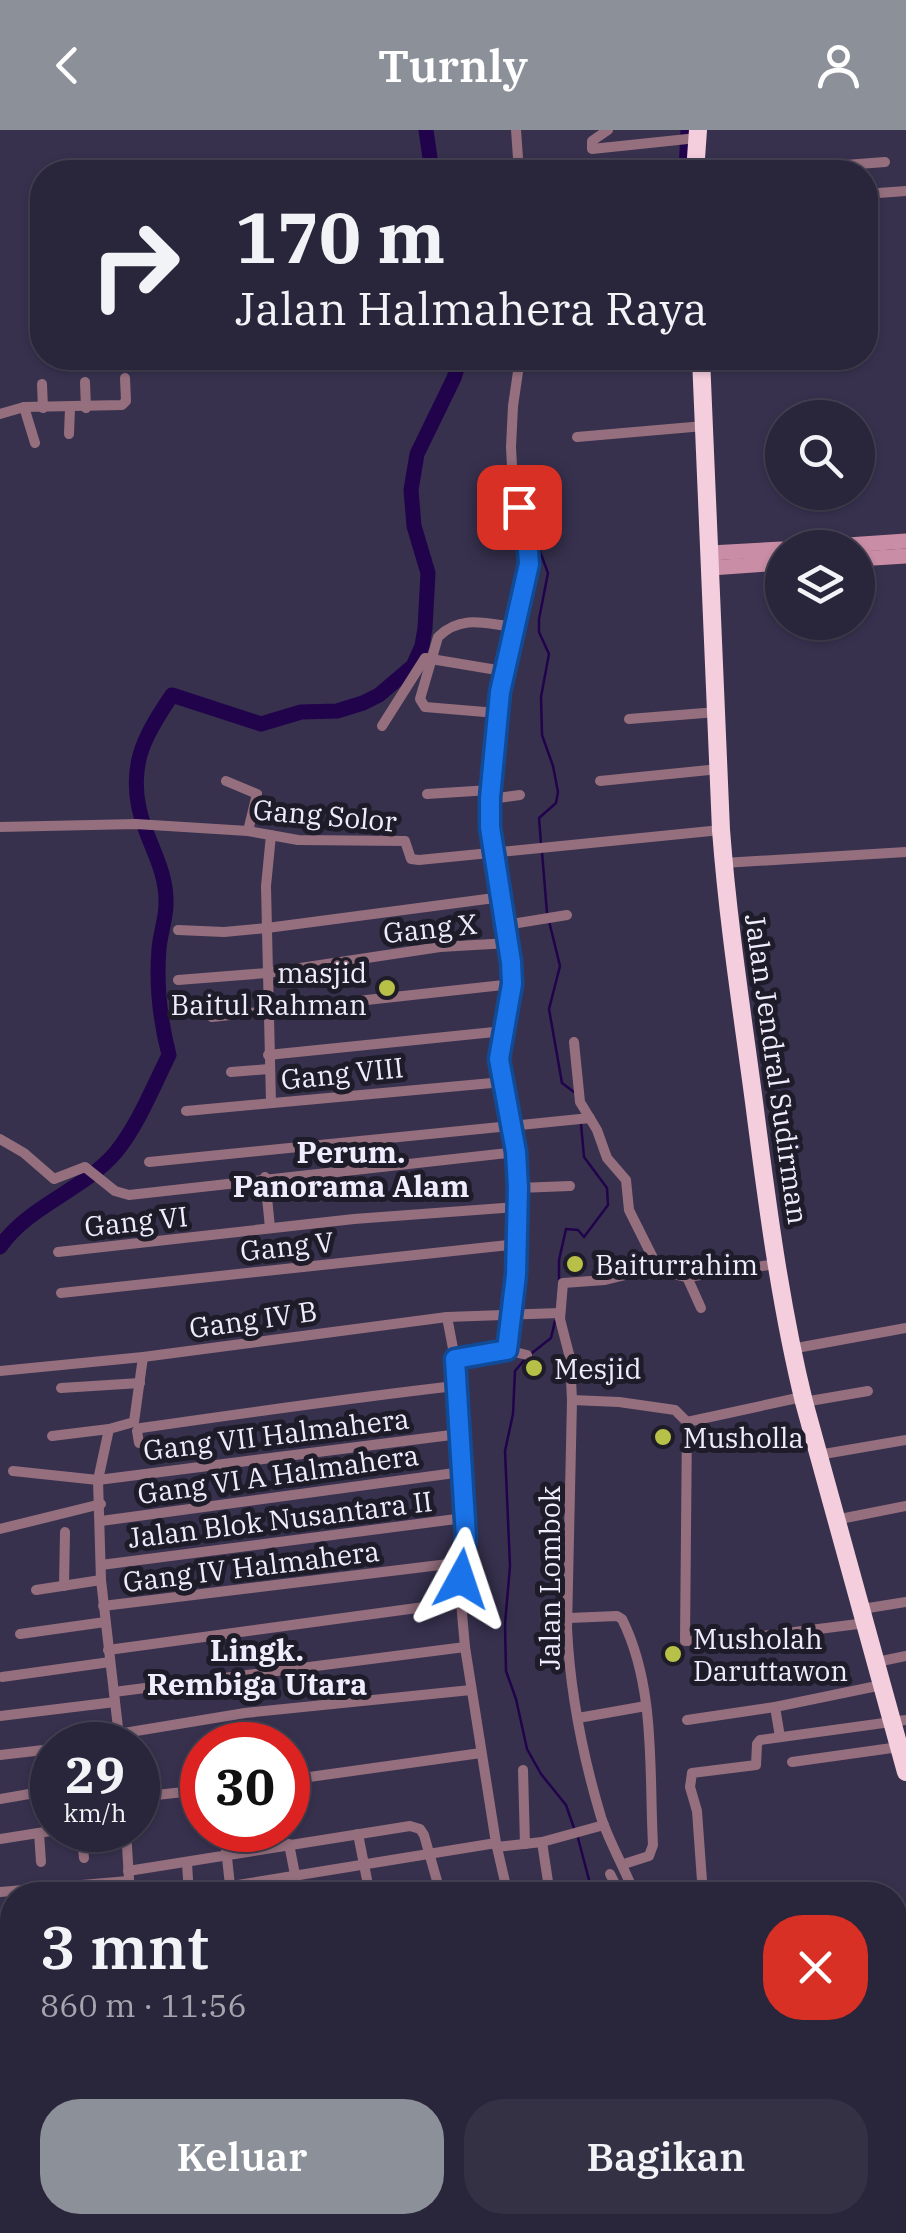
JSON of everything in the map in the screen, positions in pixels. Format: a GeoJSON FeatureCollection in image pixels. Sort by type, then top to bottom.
{"type":"FeatureCollection","features":[{"type":"Feature","properties":{"kind":"highway"},"geometry":{"type":"LineString","coordinates":[[697,160],[698,134]]}},
{"type":"Feature","properties":{"kind":"highway","name":"Jalan Jendral Sudirman"},"geometry":{"type":"LineString","coordinates":[[702,370],[720,830],[776,1264],[817,1456],[883,1684],[899,1721],[899,1746],[906,1772]]}},
{"type":"Feature","properties":{"kind":"main road"},"geometry":{"type":"LineString","coordinates":[[875,544],[906,542]]}},
{"type":"Feature","properties":{"kind":"main road"},"geometry":{"type":"LineString","coordinates":[[710,560],[765,552]]}},
{"type":"Feature","properties":{"kind":"main road"},"geometry":{"type":"LineString","coordinates":[[875,557],[906,556]]}},
{"type":"Feature","properties":{"kind":"main road"},"geometry":{"type":"LineString","coordinates":[[710,560],[765,562]]}},
{"type":"Feature","properties":{"kind":"street"},"geometry":{"type":"LineString","coordinates":[[516,130],[518,160]]}},
{"type":"Feature","properties":{"kind":"street"},"geometry":{"type":"LineString","coordinates":[[608,130],[592,141],[592,149],[698,134]]}},
{"type":"Feature","properties":{"kind":"street"},"geometry":{"type":"LineString","coordinates":[[878,163],[886,162]]}},
{"type":"Feature","properties":{"kind":"street"},"geometry":{"type":"LineString","coordinates":[[878,193],[906,191]]}},
{"type":"Feature","properties":{"kind":"street"},"geometry":{"type":"LineString","coordinates":[[507,1350],[518,1244],[518,1188],[516,1152],[499,1059],[512,984],[490,794],[503,671],[529,564],[527,536],[513,486],[512,406],[518,370]]}},
{"type":"Feature","properties":{"kind":"street"},"geometry":{"type":"LineString","coordinates":[[0,414],[24,407],[125,404],[125,378]]}},
{"type":"Feature","properties":{"kind":"street"},"geometry":{"type":"LineString","coordinates":[[86,382],[86,408]]}},
{"type":"Feature","properties":{"kind":"street"},"geometry":{"type":"LineString","coordinates":[[42,384],[42,408]]}},
{"type":"Feature","properties":{"kind":"street"},"geometry":{"type":"LineString","coordinates":[[24,407],[36,443]]}},
{"type":"Feature","properties":{"kind":"street"},"geometry":{"type":"LineString","coordinates":[[69,434],[70,408]]}},
{"type":"Feature","properties":{"kind":"street"},"geometry":{"type":"LineString","coordinates":[[577,437],[704,426]]}},
{"type":"Feature","properties":{"kind":"street"},"geometry":{"type":"LineString","coordinates":[[498,713],[422,705],[420,700],[438,637],[456,624],[470,621],[513,627]]}},
{"type":"Feature","properties":{"kind":"street"},"geometry":{"type":"LineString","coordinates":[[382,726],[426,658],[503,671]]}},
{"type":"Feature","properties":{"kind":"street"},"geometry":{"type":"LineString","coordinates":[[630,719],[716,712]]}},
{"type":"Feature","properties":{"kind":"street"},"geometry":{"type":"LineString","coordinates":[[600,781],[719,769]]}},
{"type":"Feature","properties":{"kind":"street"},"geometry":{"type":"LineString","coordinates":[[226,781],[258,794],[248,830]]}},
{"type":"Feature","properties":{"kind":"street"},"geometry":{"type":"LineString","coordinates":[[427,794],[520,795]]}},
{"type":"Feature","properties":{"kind":"street","name":"Gang Solor"},"geometry":{"type":"LineString","coordinates":[[0,826],[136,824],[248,830],[336,842],[405,841],[411,859],[416,860],[720,830]]}},
{"type":"Feature","properties":{"kind":"street"},"geometry":{"type":"LineString","coordinates":[[271,835],[266,866],[266,1010],[271,1103]]}},
{"type":"Feature","properties":{"kind":"street"},"geometry":{"type":"LineString","coordinates":[[723,862],[906,852]]}},
{"type":"Feature","properties":{"kind":"street"},"geometry":{"type":"LineString","coordinates":[[178,930],[224,932],[268,928],[502,897]]}},
{"type":"Feature","properties":{"kind":"street"},"geometry":{"type":"LineString","coordinates":[[506,925],[568,915]]}},
{"type":"Feature","properties":{"kind":"street","name":"Gang X"},"geometry":{"type":"LineString","coordinates":[[178,980],[509,943]]}},
{"type":"Feature","properties":{"kind":"street"},"geometry":{"type":"LineString","coordinates":[[212,1017],[512,984]]}},
{"type":"Feature","properties":{"kind":"street"},"geometry":{"type":"LineString","coordinates":[[268,1055],[504,1031]]}},
{"type":"Feature","properties":{"kind":"street"},"geometry":{"type":"LineString","coordinates":[[574,1042],[584,1118],[607,1158],[626,1180],[629,1210],[658,1270]]}},
{"type":"Feature","properties":{"kind":"street"},"geometry":{"type":"LineString","coordinates":[[231,1072],[269,1070]]}},
{"type":"Feature","properties":{"kind":"street","name":"Gang VIII"},"geometry":{"type":"LineString","coordinates":[[186,1111],[503,1082]]}},
{"type":"Feature","properties":{"kind":"street"},"geometry":{"type":"LineString","coordinates":[[149,1162],[584,1118]]}},
{"type":"Feature","properties":{"kind":"street"},"geometry":{"type":"LineString","coordinates":[[0,1139],[24,1153],[54,1179],[85,1168],[116,1191],[129,1195],[516,1152]]}},
{"type":"Feature","properties":{"kind":"street"},"geometry":{"type":"LineString","coordinates":[[266,1177],[270,1228]]}},
{"type":"Feature","properties":{"kind":"street"},"geometry":{"type":"LineString","coordinates":[[518,1188],[570,1186]]}},
{"type":"Feature","properties":{"kind":"street","name":"Gang VI"},"geometry":{"type":"LineString","coordinates":[[58,1252],[518,1206]]}},
{"type":"Feature","properties":{"kind":"street","name":"Gang V"},"geometry":{"type":"LineString","coordinates":[[61,1293],[518,1244]]}},
{"type":"Feature","properties":{"kind":"street"},"geometry":{"type":"LineString","coordinates":[[557,1313],[564,1282],[605,1280],[658,1270],[687,1277],[776,1264]]}},
{"type":"Feature","properties":{"kind":"street"},"geometry":{"type":"LineString","coordinates":[[687,1277],[701,1308]]}},
{"type":"Feature","properties":{"kind":"street","name":"Gang IV B"},"geometry":{"type":"LineString","coordinates":[[0,1371],[448,1316],[557,1313]]}},
{"type":"Feature","properties":{"kind":"street","name":"Jalan Lombok"},"geometry":{"type":"LineString","coordinates":[[557,1313],[570,1358],[572,1400],[569,1662],[604,1825],[630,1882]]}},
{"type":"Feature","properties":{"kind":"street"},"geometry":{"type":"LineString","coordinates":[[448,1316],[455,1359],[462,1472],[465,1562],[460,1602],[464,1647],[505,1882]]}},
{"type":"Feature","properties":{"kind":"street"},"geometry":{"type":"LineString","coordinates":[[791,1348],[906,1328]]}},
{"type":"Feature","properties":{"kind":"street"},"geometry":{"type":"LineString","coordinates":[[455,1359],[507,1350],[527,1354]]}},
{"type":"Feature","properties":{"kind":"street"},"geometry":{"type":"LineString","coordinates":[[52,1436],[134,1422],[143,1356]]}},
{"type":"Feature","properties":{"kind":"street"},"geometry":{"type":"LineString","coordinates":[[60,1388],[140,1383]]}},
{"type":"Feature","properties":{"kind":"street"},"geometry":{"type":"LineString","coordinates":[[139,1444],[137,1432],[141,1428],[456,1386]]}},
{"type":"Feature","properties":{"kind":"street"},"geometry":{"type":"LineString","coordinates":[[687,1422],[868,1391]]}},
{"type":"Feature","properties":{"kind":"street"},"geometry":{"type":"LineString","coordinates":[[572,1400],[675,1410],[687,1422],[685,1641],[739,1639],[864,1616],[906,1602]]}},
{"type":"Feature","properties":{"kind":"street"},"geometry":{"type":"LineString","coordinates":[[109,1429],[98,1480],[102,1521],[100,1564],[117,1722]]}},
{"type":"Feature","properties":{"kind":"street","name":"Gang VII Halmahera"},"geometry":{"type":"LineString","coordinates":[[14,1471],[98,1480],[458,1434]]}},
{"type":"Feature","properties":{"kind":"street"},"geometry":{"type":"LineString","coordinates":[[817,1456],[906,1440]]}},
{"type":"Feature","properties":{"kind":"street","name":"Gang VI A Halmahera"},"geometry":{"type":"LineString","coordinates":[[102,1521],[462,1472]]}},
{"type":"Feature","properties":{"kind":"street"},"geometry":{"type":"LineString","coordinates":[[0,1529],[101,1504]]}},
{"type":"Feature","properties":{"kind":"street"},"geometry":{"type":"LineString","coordinates":[[835,1520],[906,1506]]}},
{"type":"Feature","properties":{"kind":"street","name":"Jalan Blok Nusantara II"},"geometry":{"type":"LineString","coordinates":[[100,1564],[464,1518]]}},
{"type":"Feature","properties":{"kind":"street"},"geometry":{"type":"LineString","coordinates":[[64,1586],[65,1532]]}},
{"type":"Feature","properties":{"kind":"street","name":"Gang IV Halmahera"},"geometry":{"type":"LineString","coordinates":[[103,1606],[465,1562]]}},
{"type":"Feature","properties":{"kind":"street"},"geometry":{"type":"LineString","coordinates":[[36,1590],[101,1580]]}},
{"type":"Feature","properties":{"kind":"street"},"geometry":{"type":"LineString","coordinates":[[108,1650],[460,1602]]}},
{"type":"Feature","properties":{"kind":"street"},"geometry":{"type":"LineString","coordinates":[[569,1618],[622,1619],[646,1706],[653,1844],[650,1856],[624,1864]]}},
{"type":"Feature","properties":{"kind":"street"},"geometry":{"type":"LineString","coordinates":[[20,1634],[105,1622]]}},
{"type":"Feature","properties":{"kind":"street"},"geometry":{"type":"LineString","coordinates":[[0,1716],[464,1647]]}},
{"type":"Feature","properties":{"kind":"street"},"geometry":{"type":"LineString","coordinates":[[877,1662],[906,1656]]}},
{"type":"Feature","properties":{"kind":"street"},"geometry":{"type":"LineString","coordinates":[[2,1678],[110,1662]]}},
{"type":"Feature","properties":{"kind":"street"},"geometry":{"type":"LineString","coordinates":[[687,1720],[775,1707],[883,1684]]}},
{"type":"Feature","properties":{"kind":"street"},"geometry":{"type":"LineString","coordinates":[[160,1731],[245,1713],[470,1690]]}},
{"type":"Feature","properties":{"kind":"street"},"geometry":{"type":"LineString","coordinates":[[578,1718],[646,1706]]}},
{"type":"Feature","properties":{"kind":"street"},"geometry":{"type":"LineString","coordinates":[[775,1707],[780,1737]]}},
{"type":"Feature","properties":{"kind":"street"},"geometry":{"type":"LineString","coordinates":[[702,1882],[691,1774],[756,1766],[758,1741],[899,1721]]}},
{"type":"Feature","properties":{"kind":"street"},"geometry":{"type":"LineString","coordinates":[[792,1762],[899,1746]]}},
{"type":"Feature","properties":{"kind":"street"},"geometry":{"type":"LineString","coordinates":[[0,1756],[30,1752]]}},
{"type":"Feature","properties":{"kind":"street"},"geometry":{"type":"LineString","coordinates":[[310,1777],[480,1753]]}},
{"type":"Feature","properties":{"kind":"street"},"geometry":{"type":"LineString","coordinates":[[523,1770],[525,1844]]}},
{"type":"Feature","properties":{"kind":"street"},"geometry":{"type":"LineString","coordinates":[[0,1798],[30,1793]]}},
{"type":"Feature","properties":{"kind":"street"},"geometry":{"type":"LineString","coordinates":[[269,1882],[430,1854],[542,1842],[604,1825]]}},
{"type":"Feature","properties":{"kind":"street"},"geometry":{"type":"LineString","coordinates":[[310,1841],[410,1826],[420,1829],[438,1882]]}},
{"type":"Feature","properties":{"kind":"street"},"geometry":{"type":"LineString","coordinates":[[0,1838],[30,1833]]}},
{"type":"Feature","properties":{"kind":"street"},"geometry":{"type":"LineString","coordinates":[[358,1834],[367,1882]]}},
{"type":"Feature","properties":{"kind":"street"},"geometry":{"type":"LineString","coordinates":[[542,1842],[548,1882]]}},
{"type":"Feature","properties":{"kind":"street"},"geometry":{"type":"LineString","coordinates":[[40,1852],[41,1862]]}},
{"type":"Feature","properties":{"kind":"street"},"geometry":{"type":"LineString","coordinates":[[84,1852],[84,1858]]}},
{"type":"Feature","properties":{"kind":"street"},"geometry":{"type":"LineString","coordinates":[[127,1852],[129,1882]]}},
{"type":"Feature","properties":{"kind":"street"},"geometry":{"type":"LineString","coordinates":[[227,1852],[229,1882]]}},
{"type":"Feature","properties":{"kind":"street"},"geometry":{"type":"LineString","coordinates":[[90,1882],[244,1852]]}},
{"type":"Feature","properties":{"kind":"street"},"geometry":{"type":"LineString","coordinates":[[291,1852],[296,1882]]}},
{"type":"Feature","properties":{"kind":"street"},"geometry":{"type":"LineString","coordinates":[[188,1862],[189,1882]]}},
{"type":"Feature","properties":{"kind":"street"},"geometry":{"type":"LineString","coordinates":[[610,1874],[615,1882]]}},
{"type":"Feature","properties":{"kind":"waterway"},"geometry":{"type":"LineString","coordinates":[[426,130],[430,160]]}},
{"type":"Feature","properties":{"kind":"waterway"},"geometry":{"type":"LineString","coordinates":[[687,160],[688,130]]}},
{"type":"Feature","properties":{"kind":"waterway"},"geometry":{"type":"LineString","coordinates":[[0,1247],[26,1220],[103,1166],[116,1152],[138,1118],[169,1055],[158,976],[165,891],[142,820],[136,776],[148,735],[172,695],[261,724],[301,712],[337,711],[363,703],[379,695],[413,666],[425,628],[428,573],[414,526],[411,490],[417,454],[456,370]]}},
{"type":"Feature","properties":{"kind":"waterway"},"geometry":{"type":"LineString","coordinates":[[539,483],[546,521],[536,541],[548,573],[539,632],[549,654],[541,697],[542,735],[558,792],[556,803],[539,818],[541,844]]}},
{"type":"Feature","properties":{"kind":"waterway"},"geometry":{"type":"LineString","coordinates":[[542,852],[547,913]]}},
{"type":"Feature","properties":{"kind":"waterway"},"geometry":{"type":"LineString","coordinates":[[549,921],[560,966],[549,1009],[562,1083],[574,1092]]}},
{"type":"Feature","properties":{"kind":"waterway"},"geometry":{"type":"LineString","coordinates":[[559,1279],[566,1229],[578,1230],[584,1237],[608,1205],[607,1188],[584,1157],[581,1124]]}},
{"type":"Feature","properties":{"kind":"waterway"},"geometry":{"type":"LineString","coordinates":[[532,1353],[551,1338],[555,1321]]}},
{"type":"Feature","properties":{"kind":"waterway"},"geometry":{"type":"LineString","coordinates":[[526,1358],[515,1371],[513,1414],[505,1451],[510,1566],[506,1671],[527,1749],[566,1805],[575,1831]]}},
{"type":"Feature","properties":{"kind":"waterway"},"geometry":{"type":"LineString","coordinates":[[578,1838],[590,1882]]}},
{"type":"Feature","properties":{"kind":"place","name":"masjid Baitul Rahman"},"geometry":{"type":"Point","coordinates":[387,988]}},
{"type":"Feature","properties":{"kind":"place","name":"Baiturrahim"},"geometry":{"type":"Point","coordinates":[575,1264]}},
{"type":"Feature","properties":{"kind":"place","name":"Mesjid"},"geometry":{"type":"Point","coordinates":[534,1368]}},
{"type":"Feature","properties":{"kind":"place","name":"Musholla"},"geometry":{"type":"Point","coordinates":[663,1437]}},
{"type":"Feature","properties":{"kind":"place","name":"Musholah Daruttawon"},"geometry":{"type":"Point","coordinates":[673,1654]}},
{"type":"Feature","properties":{"kind":"district","name":"Perum. Panorama Alam"},"geometry":{"type":"Point","coordinates":[351,1168]}},
{"type":"Feature","properties":{"kind":"district","name":"Lingk. Rembiga Utara"},"geometry":{"type":"Point","coordinates":[257,1666]}},
{"type":"Feature","properties":{"kind":"route"},"geometry":{"type":"LineString","coordinates":[[461,1579],[466,1537],[454,1364],[455,1359],[507,1350],[518,1244],[516,1152],[499,1059],[512,984],[511,962],[490,827],[490,798],[500,692],[529,564],[519,507]]}}]}
